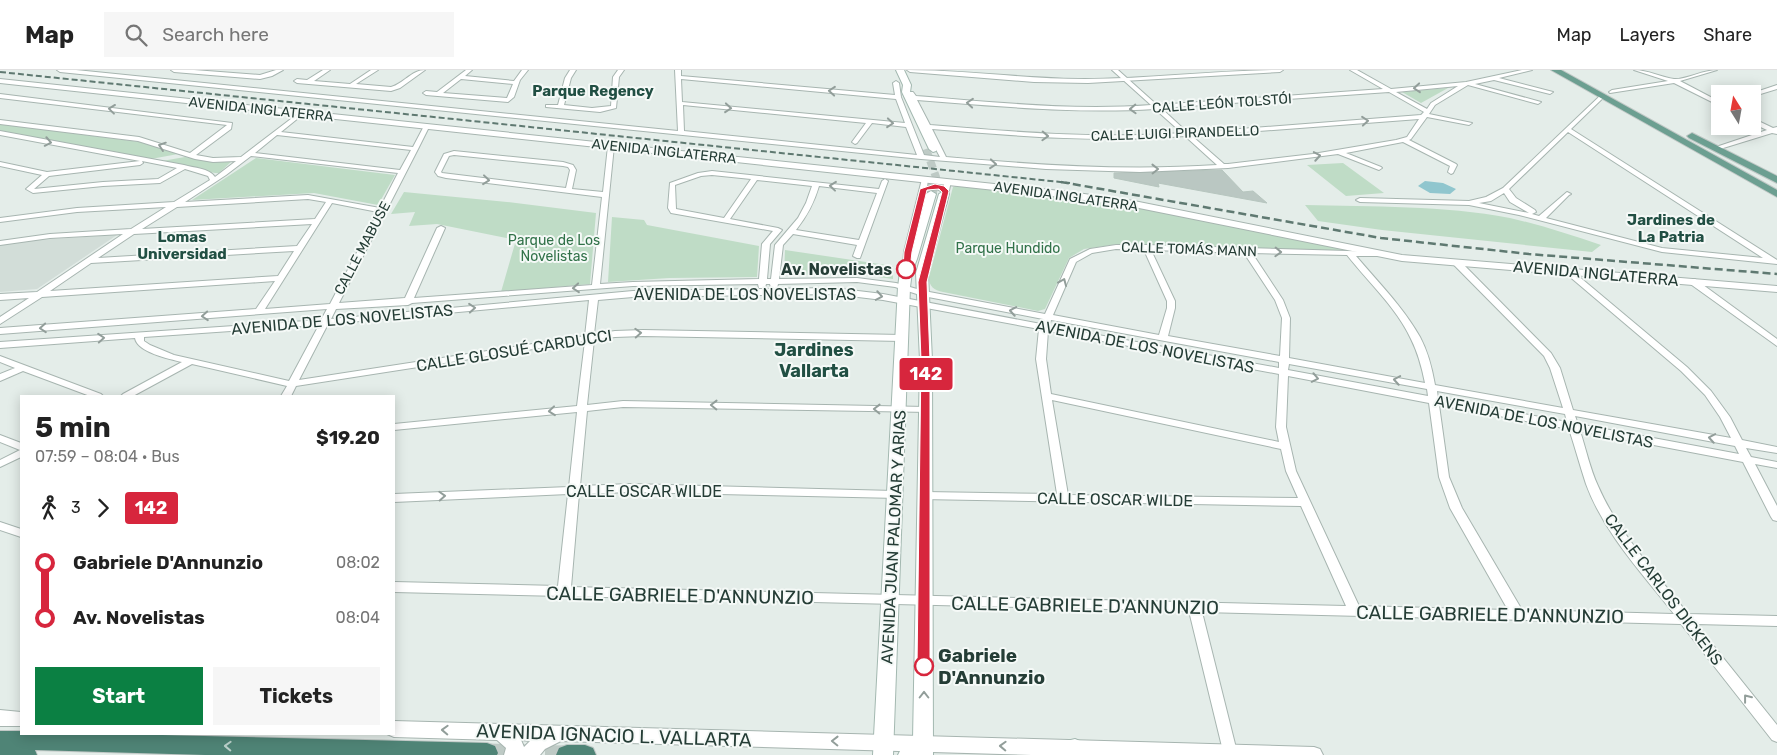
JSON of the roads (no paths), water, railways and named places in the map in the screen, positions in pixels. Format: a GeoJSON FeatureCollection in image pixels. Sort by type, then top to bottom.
{"type":"FeatureCollection","features":[{"type":"Feature","properties":{"kind":"highway","name":"AVENIDA IGNACIO L. VALLARTA"},"geometry":{"type":"LineString","coordinates":[[0,740],[487,753]]}},
{"type":"Feature","properties":{"kind":"highway","name":"AVENIDA IGNACIO L. VALLARTA"},"geometry":{"type":"LineString","coordinates":[[563,744],[585,755]]}},
{"type":"Feature","properties":{"kind":"highway"},"geometry":{"type":"LineString","coordinates":[[0,754],[26,755]]}},
{"type":"Feature","properties":{"kind":"main road"},"geometry":{"type":"LineString","coordinates":[[900,70],[907,85],[906,92],[928,151]]}},
{"type":"Feature","properties":{"kind":"main road"},"geometry":{"type":"LineString","coordinates":[[1555,70],[1777,194]]}},
{"type":"Feature","properties":{"kind":"main road"},"geometry":{"type":"LineString","coordinates":[[1567,70],[1590,84],[1612,92]]}},
{"type":"Feature","properties":{"kind":"main road"},"geometry":{"type":"LineString","coordinates":[[1573,70],[1777,186]]}},
{"type":"Feature","properties":{"kind":"main road"},"geometry":{"type":"LineString","coordinates":[[895,80],[928,151]]}},
{"type":"Feature","properties":{"kind":"main road"},"geometry":{"type":"LineString","coordinates":[[1655,126],[1686,147],[1777,199]]}},
{"type":"Feature","properties":{"kind":"main road"},"geometry":{"type":"LineString","coordinates":[[1671,126],[1718,148],[1777,180]]}},
{"type":"Feature","properties":{"kind":"main road","name":"AVENIDA JUAN PALOMAR Y ARIAS"},"geometry":{"type":"LineString","coordinates":[[884,749],[889,600],[904,294],[906,272],[912,259],[927,192]]}},
{"type":"Feature","properties":{"kind":"main road","name":"AVENIDA JUAN PALOMAR Y ARIAS"},"geometry":{"type":"LineString","coordinates":[[918,751],[924,601],[926,410],[923,265],[945,192]]}},
{"type":"Feature","properties":{"kind":"main road"},"geometry":{"type":"LineString","coordinates":[[1040,755],[1087,750]]}},
{"type":"Feature","properties":{"kind":"street","name":"AVENIDA INGLATERRA"},"geometry":{"type":"LineString","coordinates":[[60,70],[681,133],[928,151],[944,159],[1050,168],[1112,170],[1222,166],[1296,160],[1404,140]]}},
{"type":"Feature","properties":{"kind":"street"},"geometry":{"type":"LineString","coordinates":[[174,70],[263,77],[280,70]]}},
{"type":"Feature","properties":{"kind":"street"},"geometry":{"type":"LineString","coordinates":[[224,75],[233,70]]}},
{"type":"Feature","properties":{"kind":"street"},"geometry":{"type":"LineString","coordinates":[[308,82],[327,70]]}},
{"type":"Feature","properties":{"kind":"street"},"geometry":{"type":"LineString","coordinates":[[350,86],[375,70]]}},
{"type":"Feature","properties":{"kind":"street"},"geometry":{"type":"LineString","coordinates":[[297,81],[395,89],[422,70]]}},
{"type":"Feature","properties":{"kind":"street"},"geometry":{"type":"LineString","coordinates":[[438,94],[469,70]]}},
{"type":"Feature","properties":{"kind":"street"},"geometry":{"type":"LineString","coordinates":[[426,93],[505,100],[511,97],[516,83],[525,70]]}},
{"type":"Feature","properties":{"kind":"street"},"geometry":{"type":"LineString","coordinates":[[561,106],[568,78],[573,70]]}},
{"type":"Feature","properties":{"kind":"street"},"geometry":{"type":"LineString","coordinates":[[548,106],[600,110],[613,108],[616,77],[621,70]]}},
{"type":"Feature","properties":{"kind":"street"},"geometry":{"type":"LineString","coordinates":[[910,70],[1034,80],[1125,79],[1280,70]]}},
{"type":"Feature","properties":{"kind":"street"},"geometry":{"type":"LineString","coordinates":[[949,70],[1052,77],[1125,79],[1227,70]]}},
{"type":"Feature","properties":{"kind":"street"},"geometry":{"type":"LineString","coordinates":[[1115,70],[1222,166]]}},
{"type":"Feature","properties":{"kind":"street"},"geometry":{"type":"LineString","coordinates":[[1353,70],[1391,91],[1424,114],[1469,123]]}},
{"type":"Feature","properties":{"kind":"street","name":"CALLE LEÓN TOLSTÓI"},"geometry":{"type":"LineString","coordinates":[[914,98],[1044,108],[1157,108],[1466,84],[1530,70]]}},
{"type":"Feature","properties":{"kind":"street"},"geometry":{"type":"LineString","coordinates":[[1637,70],[1675,81],[1711,99]]}},
{"type":"Feature","properties":{"kind":"street"},"geometry":{"type":"LineString","coordinates":[[1612,92],[1640,85],[1675,81],[1714,70]]}},
{"type":"Feature","properties":{"kind":"street"},"geometry":{"type":"LineString","coordinates":[[681,133],[678,74],[898,96]]}},
{"type":"Feature","properties":{"kind":"street"},"geometry":{"type":"LineString","coordinates":[[460,77],[516,83]]}},
{"type":"Feature","properties":{"kind":"street"},"geometry":{"type":"LineString","coordinates":[[1492,78],[1550,92]]}},
{"type":"Feature","properties":{"kind":"street"},"geometry":{"type":"LineString","coordinates":[[895,80],[898,96],[909,125],[928,151],[944,159]]}},
{"type":"Feature","properties":{"kind":"street","name":"AVENIDA INGLATERRA"},"geometry":{"type":"LineString","coordinates":[[0,81],[948,181],[1110,200],[1381,254],[1414,258],[1777,289]]}},
{"type":"Feature","properties":{"kind":"street"},"geometry":{"type":"LineString","coordinates":[[1404,140],[1409,138],[1424,114],[1444,96],[1466,84],[1538,102]]}},
{"type":"Feature","properties":{"kind":"street"},"geometry":{"type":"LineString","coordinates":[[907,85],[927,127],[928,151]]}},
{"type":"Feature","properties":{"kind":"street"},"geometry":{"type":"LineString","coordinates":[[1761,92],[1777,88]]}},
{"type":"Feature","properties":{"kind":"street"},"geometry":{"type":"LineString","coordinates":[[0,96],[230,124],[229,128],[189,155],[47,174],[0,164]]}},
{"type":"Feature","properties":{"kind":"street"},"geometry":{"type":"LineString","coordinates":[[1360,200],[1468,203],[1488,199],[1505,189],[1602,96]]}},
{"type":"Feature","properties":{"kind":"street"},"geometry":{"type":"LineString","coordinates":[[679,104],[909,125]]}},
{"type":"Feature","properties":{"kind":"street"},"geometry":{"type":"LineString","coordinates":[[0,322],[133,231],[247,157],[300,114]]}},
{"type":"Feature","properties":{"kind":"street","name":"CALLE LUIGI PIRANDELLO"},"geometry":{"type":"LineString","coordinates":[[927,127],[1052,136],[1126,137],[1188,135],[1424,114]]}},
{"type":"Feature","properties":{"kind":"street"},"geometry":{"type":"LineString","coordinates":[[0,122],[139,139],[189,155],[213,160],[247,157],[403,172]]}},
{"type":"Feature","properties":{"kind":"street"},"geometry":{"type":"LineString","coordinates":[[855,142],[870,122]]}},
{"type":"Feature","properties":{"kind":"street"},"geometry":{"type":"LineString","coordinates":[[1761,124],[1776,131]]}},
{"type":"Feature","properties":{"kind":"street","name":"CALLE MABUSE"},"geometry":{"type":"LineString","coordinates":[[286,395],[426,127]]}},
{"type":"Feature","properties":{"kind":"street"},"geometry":{"type":"LineString","coordinates":[[1568,130],[1775,262]]}},
{"type":"Feature","properties":{"kind":"street"},"geometry":{"type":"LineString","coordinates":[[1718,148],[1776,131]]}},
{"type":"Feature","properties":{"kind":"street"},"geometry":{"type":"LineString","coordinates":[[0,133],[184,167],[204,172],[211,175],[213,179]]}},
{"type":"Feature","properties":{"kind":"street"},"geometry":{"type":"LineString","coordinates":[[276,133],[415,149]]}},
{"type":"Feature","properties":{"kind":"street"},"geometry":{"type":"LineString","coordinates":[[1404,140],[1454,165],[1451,172]]}},
{"type":"Feature","properties":{"kind":"street"},"geometry":{"type":"LineString","coordinates":[[564,592],[610,146]]}},
{"type":"Feature","properties":{"kind":"street"},"geometry":{"type":"LineString","coordinates":[[1339,152],[1379,168]]}},
{"type":"Feature","properties":{"kind":"street"},"geometry":{"type":"LineString","coordinates":[[569,189],[573,170],[571,166],[563,164],[454,153],[446,155],[438,172],[440,175],[446,176],[606,193]]}},
{"type":"Feature","properties":{"kind":"street"},"geometry":{"type":"LineString","coordinates":[[47,174],[30,187],[30,190],[43,191],[103,184],[160,181],[184,167]]}},
{"type":"Feature","properties":{"kind":"street"},"geometry":{"type":"LineString","coordinates":[[0,169],[16,168]]}},
{"type":"Feature","properties":{"kind":"street"},"geometry":{"type":"LineString","coordinates":[[761,292],[766,244],[778,230],[674,211],[672,208],[672,184],[706,173],[881,192]]}},
{"type":"Feature","properties":{"kind":"street"},"geometry":{"type":"LineString","coordinates":[[726,220],[755,178]]}},
{"type":"Feature","properties":{"kind":"street","name":"AVENIDA JUAN PALOMAR Y ARIAS"},"geometry":{"type":"LineString","coordinates":[[925,179],[927,192]]}},
{"type":"Feature","properties":{"kind":"street","name":"AVENIDA JUAN PALOMAR Y ARIAS"},"geometry":{"type":"LineString","coordinates":[[945,192],[948,181]]}},
{"type":"Feature","properties":{"kind":"street"},"geometry":{"type":"LineString","coordinates":[[857,256],[885,182]]}},
{"type":"Feature","properties":{"kind":"street"},"geometry":{"type":"LineString","coordinates":[[774,292],[779,245],[810,203],[816,184]]}},
{"type":"Feature","properties":{"kind":"street"},"geometry":{"type":"LineString","coordinates":[[927,192],[938,187],[945,192]]}},
{"type":"Feature","properties":{"kind":"street","name":"AVENIDA INGLATERRA"},"geometry":{"type":"LineString","coordinates":[[1505,189],[1510,197],[1525,209],[1545,219]]}},
{"type":"Feature","properties":{"kind":"street"},"geometry":{"type":"LineString","coordinates":[[1495,194],[1510,197]]}},
{"type":"Feature","properties":{"kind":"street"},"geometry":{"type":"LineString","coordinates":[[1545,219],[1568,194]]}},
{"type":"Feature","properties":{"kind":"street"},"geometry":{"type":"LineString","coordinates":[[0,220],[70,210],[308,197],[382,210]]}},
{"type":"Feature","properties":{"kind":"street"},"geometry":{"type":"LineString","coordinates":[[258,313],[330,201]]}},
{"type":"Feature","properties":{"kind":"street","name":"AVENIDA INGLATERRA"},"geometry":{"type":"LineString","coordinates":[[1468,203],[1545,219],[1662,250],[1775,262]]}},
{"type":"Feature","properties":{"kind":"street"},"geometry":{"type":"LineString","coordinates":[[0,243],[50,236],[317,221]]}},
{"type":"Feature","properties":{"kind":"street"},"geometry":{"type":"LineString","coordinates":[[408,302],[441,228]]}},
{"type":"Feature","properties":{"kind":"street"},"geometry":{"type":"LineString","coordinates":[[791,231],[862,243]]}},
{"type":"Feature","properties":{"kind":"street","name":"AVENIDA INGLATERRA"},"geometry":{"type":"LineString","coordinates":[[1324,242],[1414,258]]}},
{"type":"Feature","properties":{"kind":"street"},"geometry":{"type":"LineString","coordinates":[[1146,247],[1171,301],[1163,338]]}},
{"type":"Feature","properties":{"kind":"street","name":"CALLE TOMÁS MANN"},"geometry":{"type":"LineString","coordinates":[[1063,498],[1042,359],[1044,327],[1073,261],[1082,254],[1098,249],[1146,247],[1351,255],[1381,254]]}},
{"type":"Feature","properties":{"kind":"street"},"geometry":{"type":"LineString","coordinates":[[88,262],[300,248]]}},
{"type":"Feature","properties":{"kind":"street"},"geometry":{"type":"LineString","coordinates":[[1246,250],[1280,300],[1286,318],[1281,427],[1291,470],[1354,611]]}},
{"type":"Feature","properties":{"kind":"street"},"geometry":{"type":"LineString","coordinates":[[1351,255],[1416,338],[1425,361],[1448,491],[1518,614]]}},
{"type":"Feature","properties":{"kind":"street","name":"CALLE CARLOS DICKENS"},"geometry":{"type":"LineString","coordinates":[[1456,262],[1548,355],[1555,368],[1592,484],[1606,513],[1623,540],[1777,736]]}},
{"type":"Feature","properties":{"kind":"street"},"geometry":{"type":"LineString","coordinates":[[1567,271],[1684,369],[1708,393],[1725,418],[1777,516]]}},
{"type":"Feature","properties":{"kind":"street"},"geometry":{"type":"LineString","coordinates":[[0,297],[280,278]]}},
{"type":"Feature","properties":{"kind":"street","name":"AVENIDA DE LOS NOVELISTAS"},"geometry":{"type":"LineString","coordinates":[[0,331],[408,302],[762,281],[857,280],[904,294],[923,293],[1044,327],[1777,464]]}},
{"type":"Feature","properties":{"kind":"street"},"geometry":{"type":"LineString","coordinates":[[1692,282],[1777,343]]}},
{"type":"Feature","properties":{"kind":"street","name":"AVENIDA DE LOS NOVELISTAS"},"geometry":{"type":"LineString","coordinates":[[0,346],[324,322],[595,292],[633,294],[761,292],[923,293],[1777,450]]}},
{"type":"Feature","properties":{"kind":"street","name":"CALLE GLOSUÉ CARDUCCI"},"geometry":{"type":"LineString","coordinates":[[139,336],[140,342],[147,347],[171,357],[292,384],[589,338],[643,332],[902,338]]}},
{"type":"Feature","properties":{"kind":"street"},"geometry":{"type":"LineString","coordinates":[[0,359],[95,395]]}},
{"type":"Feature","properties":{"kind":"street"},"geometry":{"type":"LineString","coordinates":[[128,395],[189,362]]}},
{"type":"Feature","properties":{"kind":"street"},"geometry":{"type":"LineString","coordinates":[[0,378],[22,368]]}},
{"type":"Feature","properties":{"kind":"street"},"geometry":{"type":"LineString","coordinates":[[1047,396],[1284,446]]}},
{"type":"Feature","properties":{"kind":"street"},"geometry":{"type":"LineString","coordinates":[[395,427],[582,408],[650,404],[926,410]]}},
{"type":"Feature","properties":{"kind":"street"},"geometry":{"type":"LineString","coordinates":[[0,438],[20,448]]}},
{"type":"Feature","properties":{"kind":"street"},"geometry":{"type":"LineString","coordinates":[[0,464],[20,454]]}},
{"type":"Feature","properties":{"kind":"street","name":"CALLE OSCAR WILDE"},"geometry":{"type":"LineString","coordinates":[[395,498],[630,488],[894,495]]}},
{"type":"Feature","properties":{"kind":"street","name":"CALLE OSCAR WILDE"},"geometry":{"type":"LineString","coordinates":[[925,496],[1305,502]]}},
{"type":"Feature","properties":{"kind":"street"},"geometry":{"type":"LineString","coordinates":[[0,526],[20,533]]}},
{"type":"Feature","properties":{"kind":"street","name":"CALLE GABRIELE D'ANNUNZIO"},"geometry":{"type":"LineString","coordinates":[[395,587],[1777,621]]}},
{"type":"Feature","properties":{"kind":"street"},"geometry":{"type":"LineString","coordinates":[[1194,607],[1230,752]]}},
{"type":"Feature","properties":{"kind":"street"},"geometry":{"type":"LineString","coordinates":[[0,718],[20,719]]}},
{"type":"Feature","properties":{"kind":"street","name":"AVENIDA IGNACIO L. VALLARTA"},"geometry":{"type":"LineString","coordinates":[[395,729],[500,732],[563,744],[918,751],[1087,750],[1314,755]]}},
{"type":"Feature","properties":{"kind":"street"},"geometry":{"type":"LineString","coordinates":[[500,732],[509,738],[515,746],[513,755]]}},
{"type":"Feature","properties":{"kind":"street"},"geometry":{"type":"LineString","coordinates":[[528,755],[539,744],[563,744]]}},
{"type":"Feature","properties":{"kind":"water"},"geometry":{"type":"Polygon","coordinates":[[[1425,181],[1443,183],[1456,189],[1450,194],[1430,193],[1418,186],[1425,181]]]}},
{"type":"Feature","properties":{"kind":"tunnel"},"geometry":{"type":"LineString","coordinates":[[926,149],[936,177],[934,183]]}},
{"type":"Feature","properties":{"kind":"tunnel"},"geometry":{"type":"LineString","coordinates":[[931,194],[934,182]]}},
{"type":"Feature","properties":{"kind":"tunnel"},"geometry":{"type":"LineString","coordinates":[[487,753],[567,755]]}},
{"type":"Feature","properties":{"kind":"railway"},"geometry":{"type":"LineString","coordinates":[[0,72],[1062,182]]}},
{"type":"Feature","properties":{"kind":"railway"},"geometry":{"type":"LineString","coordinates":[[1062,182],[1070,183]]}},
{"type":"Feature","properties":{"kind":"railway"},"geometry":{"type":"LineString","coordinates":[[1062,182],[1381,238],[1529,254],[1777,274]]}},
{"type":"Feature","properties":{"kind":"place","name":"Av. Novelistas"},"geometry":{"type":"Point","coordinates":[906,269]}},
{"type":"Feature","properties":{"kind":"place","name":"Gabriele D'Annunzio"},"geometry":{"type":"Point","coordinates":[924,666]}},
{"type":"Feature","properties":{"kind":"district","name":"Parque Regency"},"geometry":{"type":"Point","coordinates":[593,91]}},
{"type":"Feature","properties":{"kind":"district","name":"Jardines de La Patria"},"geometry":{"type":"Point","coordinates":[1671,228]}},
{"type":"Feature","properties":{"kind":"district","name":"Lomas Universidad"},"geometry":{"type":"Point","coordinates":[182,246]}},
{"type":"Feature","properties":{"kind":"district","name":"Jardines Vallarta"},"geometry":{"type":"Point","coordinates":[814,360]}},
{"type":"Feature","properties":{"kind":"park label","name":"Parque de Los Novelistas"},"geometry":{"type":"Point","coordinates":[554,248]}},
{"type":"Feature","properties":{"kind":"park label","name":"Parque Hundido"},"geometry":{"type":"Point","coordinates":[1008,248]}}]}
